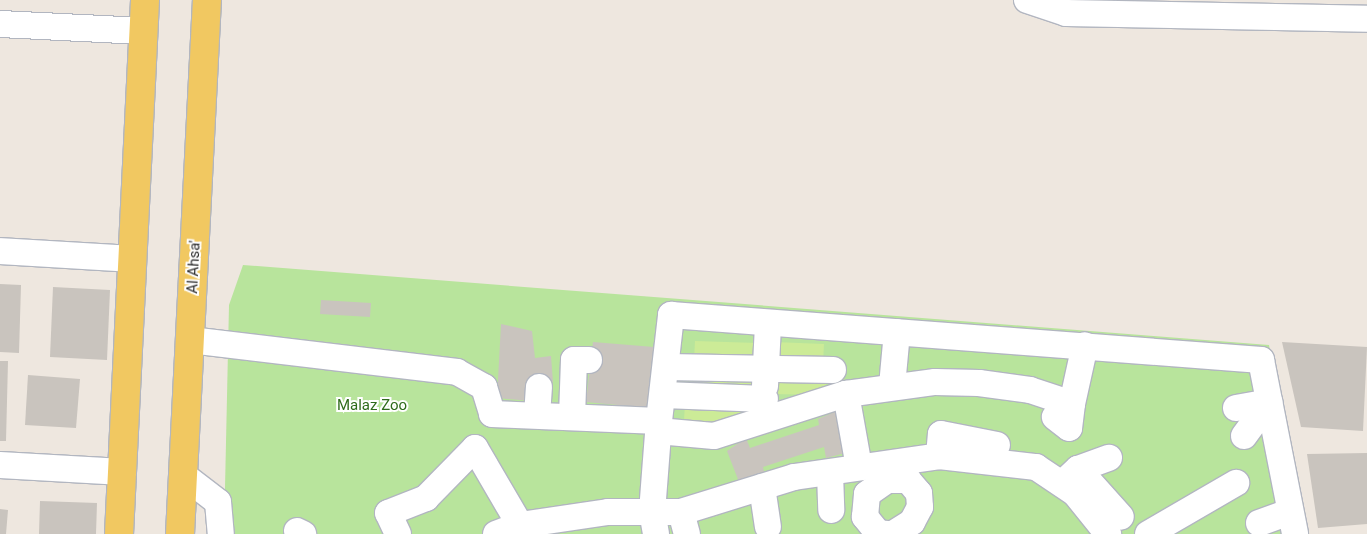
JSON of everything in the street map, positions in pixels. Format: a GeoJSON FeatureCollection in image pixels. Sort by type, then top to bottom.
{"type":"FeatureCollection","features":[{"type":"Feature","properties":{"kind":"main road"},"geometry":{"type":"LineString","coordinates":[[119,534],[145,0]]}},
{"type":"Feature","properties":{"kind":"main road","name":"Al Ahsa'"},"geometry":{"type":"LineString","coordinates":[[180,534],[208,0]]}},
{"type":"Feature","properties":{"kind":"street"},"geometry":{"type":"LineString","coordinates":[[1027,0],[1066,13],[1360,13]]}},
{"type":"Feature","properties":{"kind":"street"},"geometry":{"type":"LineString","coordinates":[[0,24],[143,32]]}},
{"type":"Feature","properties":{"kind":"street"},"geometry":{"type":"LineString","coordinates":[[0,251],[133,259]]}},
{"type":"Feature","properties":{"kind":"street"},"geometry":{"type":"LineString","coordinates":[[654,522],[658,426],[664,395],[671,315],[768,324],[1085,345],[1261,360],[1292,523],[1259,523]]}},
{"type":"Feature","properties":{"kind":"street"},"geometry":{"type":"LineString","coordinates":[[768,324],[766,369],[773,419]]}},
{"type":"Feature","properties":{"kind":"street"},"geometry":{"type":"LineString","coordinates":[[838,328],[832,370],[859,467]]}},
{"type":"Feature","properties":{"kind":"street"},"geometry":{"type":"LineString","coordinates":[[892,386],[896,332]]}},
{"type":"Feature","properties":{"kind":"street"},"geometry":{"type":"LineString","coordinates":[[190,340],[457,372],[484,387],[492,414],[572,417],[658,426],[714,436],[839,397],[892,386],[979,383],[1030,390],[1063,410],[1085,345]]}},
{"type":"Feature","properties":{"kind":"street"},"geometry":{"type":"LineString","coordinates":[[572,417],[574,360],[589,360]]}},
{"type":"Feature","properties":{"kind":"street"},"geometry":{"type":"LineString","coordinates":[[667,367],[832,370]]}},
{"type":"Feature","properties":{"kind":"street"},"geometry":{"type":"LineString","coordinates":[[536,415],[539,387]]}},
{"type":"Feature","properties":{"kind":"street"},"geometry":{"type":"LineString","coordinates":[[664,395],[773,419]]}},
{"type":"Feature","properties":{"kind":"street"},"geometry":{"type":"LineString","coordinates":[[1236,408],[1269,402]]}},
{"type":"Feature","properties":{"kind":"street"},"geometry":{"type":"LineString","coordinates":[[1244,436],[1269,402]]}},
{"type":"Feature","properties":{"kind":"street"},"geometry":{"type":"LineString","coordinates":[[398,534],[388,513],[426,498],[475,448],[520,525]]}},
{"type":"Feature","properties":{"kind":"street"},"geometry":{"type":"LineString","coordinates":[[496,534],[520,525],[684,523],[762,487],[859,467],[896,471],[908,480],[920,500],[912,522],[894,533],[871,524],[864,508],[867,494],[896,471],[939,456],[1032,466],[1070,476],[1108,522]]}},
{"type":"Feature","properties":{"kind":"street"},"geometry":{"type":"LineString","coordinates":[[1070,476],[1109,458]]}},
{"type":"Feature","properties":{"kind":"street"},"geometry":{"type":"LineString","coordinates":[[0,465],[123,472]]}},
{"type":"Feature","properties":{"kind":"street"},"geometry":{"type":"LineString","coordinates":[[830,473],[832,510]]}},
{"type":"Feature","properties":{"kind":"street"},"geometry":{"type":"LineString","coordinates":[[183,474],[218,502],[222,534]]}},
{"type":"Feature","properties":{"kind":"street"},"geometry":{"type":"LineString","coordinates":[[1148,534],[1236,483]]}},
{"type":"Feature","properties":{"kind":"street"},"geometry":{"type":"LineString","coordinates":[[762,487],[768,527]]}},
{"type":"Feature","properties":{"kind":"green space","name":"Malaz Zoo"},"geometry":{"type":"Polygon","coordinates":[[[243,265],[1269,345],[1306,534],[224,534],[229,305],[243,265]]]}},
{"type":"Feature","properties":{"kind":"green space"},"geometry":{"type":"Polygon","coordinates":[[[695,341],[758,343],[757,362],[694,360],[695,341]]]}},
{"type":"Feature","properties":{"kind":"green space"},"geometry":{"type":"Polygon","coordinates":[[[774,342],[824,344],[823,363],[773,361],[774,342]]]}},
{"type":"Feature","properties":{"kind":"green space"},"geometry":{"type":"Polygon","coordinates":[[[696,373],[754,374],[754,391],[696,389],[696,373]]]}},
{"type":"Feature","properties":{"kind":"green space"},"geometry":{"type":"Polygon","coordinates":[[[772,377],[826,377],[826,395],[771,394],[772,377]]]}},
{"type":"Feature","properties":{"kind":"green space"},"geometry":{"type":"Polygon","coordinates":[[[685,403],[746,406],[746,423],[684,421],[685,403]]]}},
{"type":"Feature","properties":{"kind":"building"},"geometry":{"type":"Polygon","coordinates":[[[0,284],[21,285],[19,353],[0,352],[0,284]]]}},
{"type":"Feature","properties":{"kind":"building"},"geometry":{"type":"Polygon","coordinates":[[[53,287],[110,290],[107,360],[50,357],[53,287]]]}},
{"type":"Feature","properties":{"kind":"building"},"geometry":{"type":"Polygon","coordinates":[[[321,300],[371,303],[370,317],[320,314],[321,300]]]}},
{"type":"Feature","properties":{"kind":"building"},"geometry":{"type":"Polygon","coordinates":[[[501,324],[532,331],[535,358],[551,356],[553,382],[534,381],[531,401],[497,398],[501,324]]]}},
{"type":"Feature","properties":{"kind":"building"},"geometry":{"type":"Polygon","coordinates":[[[593,342],[654,347],[649,408],[586,402],[593,342]]]}},
{"type":"Feature","properties":{"kind":"building"},"geometry":{"type":"Polygon","coordinates":[[[1282,342],[1367,347],[1363,431],[1301,427],[1282,342]]]}},
{"type":"Feature","properties":{"kind":"building"},"geometry":{"type":"Polygon","coordinates":[[[0,361],[8,361],[6,441],[0,441],[0,361]]]}},
{"type":"Feature","properties":{"kind":"building"},"geometry":{"type":"Polygon","coordinates":[[[28,375],[80,379],[76,428],[25,425],[28,375]]]}},
{"type":"Feature","properties":{"kind":"building"},"geometry":{"type":"Polygon","coordinates":[[[837,411],[849,452],[826,458],[824,447],[763,467],[765,476],[739,482],[727,451],[746,438],[750,448],[819,425],[818,419],[837,411]]]}},
{"type":"Feature","properties":{"kind":"building"},"geometry":{"type":"Polygon","coordinates":[[[1367,453],[1367,524],[1318,528],[1307,454],[1367,453]]]}},
{"type":"Feature","properties":{"kind":"building"},"geometry":{"type":"Polygon","coordinates":[[[40,501],[97,503],[96,534],[39,534],[40,501]]]}},
{"type":"Feature","properties":{"kind":"building"},"geometry":{"type":"Polygon","coordinates":[[[0,509],[8,510],[6,534],[0,534],[0,509]]]}}]}
